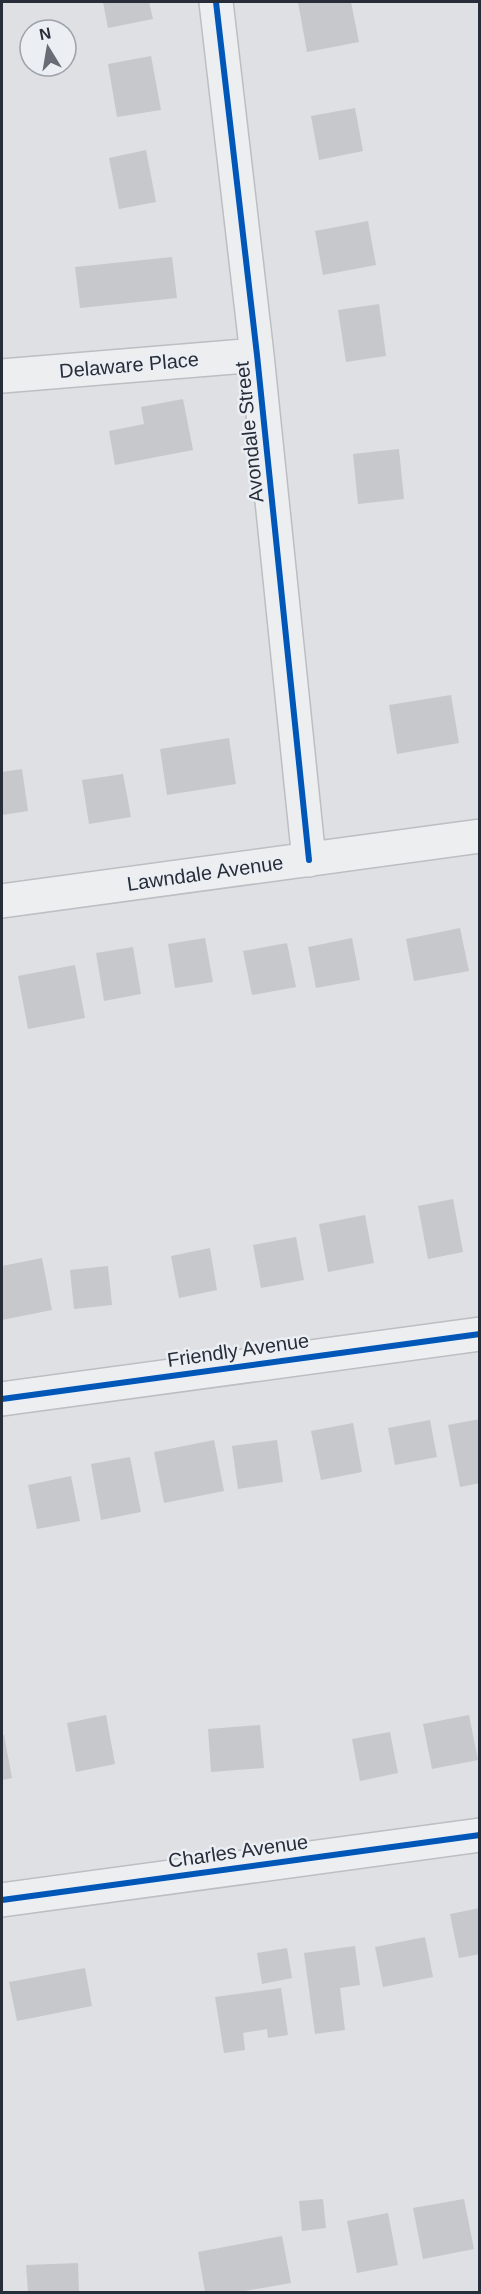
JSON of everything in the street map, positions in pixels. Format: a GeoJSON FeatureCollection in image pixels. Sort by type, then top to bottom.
{"type":"FeatureCollection","features":[{"type":"Feature","properties":{"kind":"street","name":"Avondale Street"},"geometry":{"type":"LineString","coordinates":[[216,2],[257,355],[309,860]]}},
{"type":"Feature","properties":{"kind":"street","name":"Delaware Place"},"geometry":{"type":"LineString","coordinates":[[2,376],[257,355]]}},
{"type":"Feature","properties":{"kind":"street","name":"Lawndale Avenue"},"geometry":{"type":"LineString","coordinates":[[2,901],[480,836]]}},
{"type":"Feature","properties":{"kind":"street","name":"Friendly Avenue"},"geometry":{"type":"LineString","coordinates":[[2,1399],[480,1334]]}},
{"type":"Feature","properties":{"kind":"street","name":"Charles Avenue"},"geometry":{"type":"LineString","coordinates":[[2,1900],[480,1835]]}},
{"type":"Feature","properties":{"kind":"building"},"geometry":{"type":"Polygon","coordinates":[[[103,2],[149,2],[153,19],[108,28],[103,2]]]}},
{"type":"Feature","properties":{"kind":"building"},"geometry":{"type":"Polygon","coordinates":[[[298,2],[351,2],[359,42],[307,52],[298,2]]]}},
{"type":"Feature","properties":{"kind":"building"},"geometry":{"type":"Polygon","coordinates":[[[151,56],[161,110],[117,117],[108,64],[151,56]]]}},
{"type":"Feature","properties":{"kind":"building"},"geometry":{"type":"Polygon","coordinates":[[[355,108],[363,151],[319,160],[311,116],[355,108]]]}},
{"type":"Feature","properties":{"kind":"building"},"geometry":{"type":"Polygon","coordinates":[[[146,150],[156,202],[119,209],[109,158],[146,150]]]}},
{"type":"Feature","properties":{"kind":"building"},"geometry":{"type":"Polygon","coordinates":[[[368,221],[376,265],[323,275],[315,231],[368,221]]]}},
{"type":"Feature","properties":{"kind":"building"},"geometry":{"type":"Polygon","coordinates":[[[172,257],[177,298],[80,308],[75,267],[172,257]]]}},
{"type":"Feature","properties":{"kind":"building"},"geometry":{"type":"Polygon","coordinates":[[[379,304],[386,356],[346,362],[338,310],[379,304]]]}},
{"type":"Feature","properties":{"kind":"building"},"geometry":{"type":"Polygon","coordinates":[[[183,399],[193,450],[115,465],[109,431],[144,424],[141,407],[183,399]]]}},
{"type":"Feature","properties":{"kind":"building"},"geometry":{"type":"Polygon","coordinates":[[[399,449],[404,499],[358,504],[353,454],[399,449]]]}},
{"type":"Feature","properties":{"kind":"building"},"geometry":{"type":"Polygon","coordinates":[[[451,695],[459,743],[397,754],[389,705],[451,695]]]}},
{"type":"Feature","properties":{"kind":"building"},"geometry":{"type":"Polygon","coordinates":[[[229,738],[236,784],[167,795],[160,749],[229,738]]]}},
{"type":"Feature","properties":{"kind":"building"},"geometry":{"type":"Polygon","coordinates":[[[22,769],[28,811],[2,815],[2,772],[22,769]]]}},
{"type":"Feature","properties":{"kind":"building"},"geometry":{"type":"Polygon","coordinates":[[[123,774],[131,817],[89,824],[82,780],[123,774]]]}},
{"type":"Feature","properties":{"kind":"building"},"geometry":{"type":"Polygon","coordinates":[[[460,928],[469,971],[414,981],[406,939],[460,928]]]}},
{"type":"Feature","properties":{"kind":"building"},"geometry":{"type":"Polygon","coordinates":[[[205,938],[213,982],[175,988],[168,944],[205,938]]]}},
{"type":"Feature","properties":{"kind":"building"},"geometry":{"type":"Polygon","coordinates":[[[352,938],[360,980],[316,988],[308,947],[352,938]]]}},
{"type":"Feature","properties":{"kind":"building"},"geometry":{"type":"Polygon","coordinates":[[[287,943],[296,987],[252,995],[243,951],[287,943]]]}},
{"type":"Feature","properties":{"kind":"building"},"geometry":{"type":"Polygon","coordinates":[[[133,947],[141,994],[104,1001],[96,953],[133,947]]]}},
{"type":"Feature","properties":{"kind":"building"},"geometry":{"type":"Polygon","coordinates":[[[75,965],[85,1018],[28,1029],[18,976],[75,965]]]}},
{"type":"Feature","properties":{"kind":"building"},"geometry":{"type":"Polygon","coordinates":[[[453,1199],[463,1252],[428,1259],[418,1206],[453,1199]]]}},
{"type":"Feature","properties":{"kind":"building"},"geometry":{"type":"Polygon","coordinates":[[[365,1215],[374,1263],[328,1272],[319,1224],[365,1215]]]}},
{"type":"Feature","properties":{"kind":"building"},"geometry":{"type":"Polygon","coordinates":[[[296,1237],[304,1280],[261,1288],[253,1245],[296,1237]]]}},
{"type":"Feature","properties":{"kind":"building"},"geometry":{"type":"Polygon","coordinates":[[[210,1248],[217,1290],[179,1298],[171,1256],[210,1248]]]}},
{"type":"Feature","properties":{"kind":"building"},"geometry":{"type":"Polygon","coordinates":[[[42,1258],[52,1310],[2,1320],[2,1266],[42,1258]]]}},
{"type":"Feature","properties":{"kind":"building"},"geometry":{"type":"Polygon","coordinates":[[[108,1266],[112,1305],[74,1309],[70,1270],[108,1266]]]}},
{"type":"Feature","properties":{"kind":"building"},"geometry":{"type":"Polygon","coordinates":[[[480,1419],[480,1483],[460,1487],[448,1425],[480,1419]]]}},
{"type":"Feature","properties":{"kind":"building"},"geometry":{"type":"Polygon","coordinates":[[[430,1420],[437,1457],[395,1465],[388,1428],[430,1420]]]}},
{"type":"Feature","properties":{"kind":"building"},"geometry":{"type":"Polygon","coordinates":[[[353,1423],[362,1472],[321,1480],[311,1431],[353,1423]]]}},
{"type":"Feature","properties":{"kind":"building"},"geometry":{"type":"Polygon","coordinates":[[[214,1440],[224,1491],[164,1503],[154,1452],[214,1440]]]}},
{"type":"Feature","properties":{"kind":"building"},"geometry":{"type":"Polygon","coordinates":[[[277,1440],[283,1482],[238,1489],[232,1446],[277,1440]]]}},
{"type":"Feature","properties":{"kind":"building"},"geometry":{"type":"Polygon","coordinates":[[[130,1457],[141,1512],[101,1520],[91,1464],[130,1457]]]}},
{"type":"Feature","properties":{"kind":"building"},"geometry":{"type":"Polygon","coordinates":[[[71,1476],[80,1521],[37,1529],[28,1485],[71,1476]]]}},
{"type":"Feature","properties":{"kind":"building"},"geometry":{"type":"Polygon","coordinates":[[[106,1715],[115,1764],[76,1772],[67,1723],[106,1715]]]}},
{"type":"Feature","properties":{"kind":"building"},"geometry":{"type":"Polygon","coordinates":[[[469,1715],[478,1760],[432,1769],[423,1724],[469,1715]]]}},
{"type":"Feature","properties":{"kind":"building"},"geometry":{"type":"Polygon","coordinates":[[[260,1725],[264,1768],[211,1772],[208,1729],[260,1725]]]}},
{"type":"Feature","properties":{"kind":"building"},"geometry":{"type":"Polygon","coordinates":[[[390,1732],[398,1773],[360,1781],[352,1739],[390,1732]]]}},
{"type":"Feature","properties":{"kind":"building"},"geometry":{"type":"Polygon","coordinates":[[[2,1735],[4,1735],[12,1778],[2,1780],[2,1735]]]}},
{"type":"Feature","properties":{"kind":"building"},"geometry":{"type":"Polygon","coordinates":[[[480,1908],[480,1954],[459,1958],[450,1914],[480,1908]]]}},
{"type":"Feature","properties":{"kind":"building"},"geometry":{"type":"Polygon","coordinates":[[[425,1937],[433,1977],[383,1987],[375,1947],[425,1937]]]}},
{"type":"Feature","properties":{"kind":"building"},"geometry":{"type":"Polygon","coordinates":[[[355,1946],[360,1985],[340,1988],[345,2030],[315,2034],[304,1953],[355,1946]]]}},
{"type":"Feature","properties":{"kind":"building"},"geometry":{"type":"Polygon","coordinates":[[[287,1948],[292,1978],[262,1984],[257,1953],[287,1948]]]}},
{"type":"Feature","properties":{"kind":"building"},"geometry":{"type":"Polygon","coordinates":[[[85,1968],[92,2006],[17,2021],[9,1982],[85,1968]]]}},
{"type":"Feature","properties":{"kind":"building"},"geometry":{"type":"Polygon","coordinates":[[[281,1988],[288,2035],[268,2038],[267,2029],[243,2033],[245,2050],[224,2053],[215,1997],[281,1988]]]}},
{"type":"Feature","properties":{"kind":"building"},"geometry":{"type":"Polygon","coordinates":[[[323,2199],[326,2228],[302,2231],[299,2201],[323,2199]]]}},
{"type":"Feature","properties":{"kind":"building"},"geometry":{"type":"Polygon","coordinates":[[[464,2199],[474,2249],[423,2259],[413,2208],[464,2199]]]}},
{"type":"Feature","properties":{"kind":"building"},"geometry":{"type":"Polygon","coordinates":[[[388,2213],[398,2265],[357,2273],[347,2221],[388,2213]]]}},
{"type":"Feature","properties":{"kind":"building"},"geometry":{"type":"Polygon","coordinates":[[[282,2236],[291,2283],[239,2292],[205,2292],[198,2252],[282,2236]]]}},
{"type":"Feature","properties":{"kind":"building"},"geometry":{"type":"Polygon","coordinates":[[[78,2263],[79,2292],[28,2292],[26,2265],[78,2263]]]}},
{"type":"Feature","properties":{"kind":"cycle path"},"geometry":{"type":"LineString","coordinates":[[216,2],[257,355],[309,860]]}},
{"type":"Feature","properties":{"kind":"cycle path"},"geometry":{"type":"LineString","coordinates":[[2,1399],[480,1334]]}},
{"type":"Feature","properties":{"kind":"cycle path"},"geometry":{"type":"LineString","coordinates":[[2,1900],[480,1835]]}}]}
